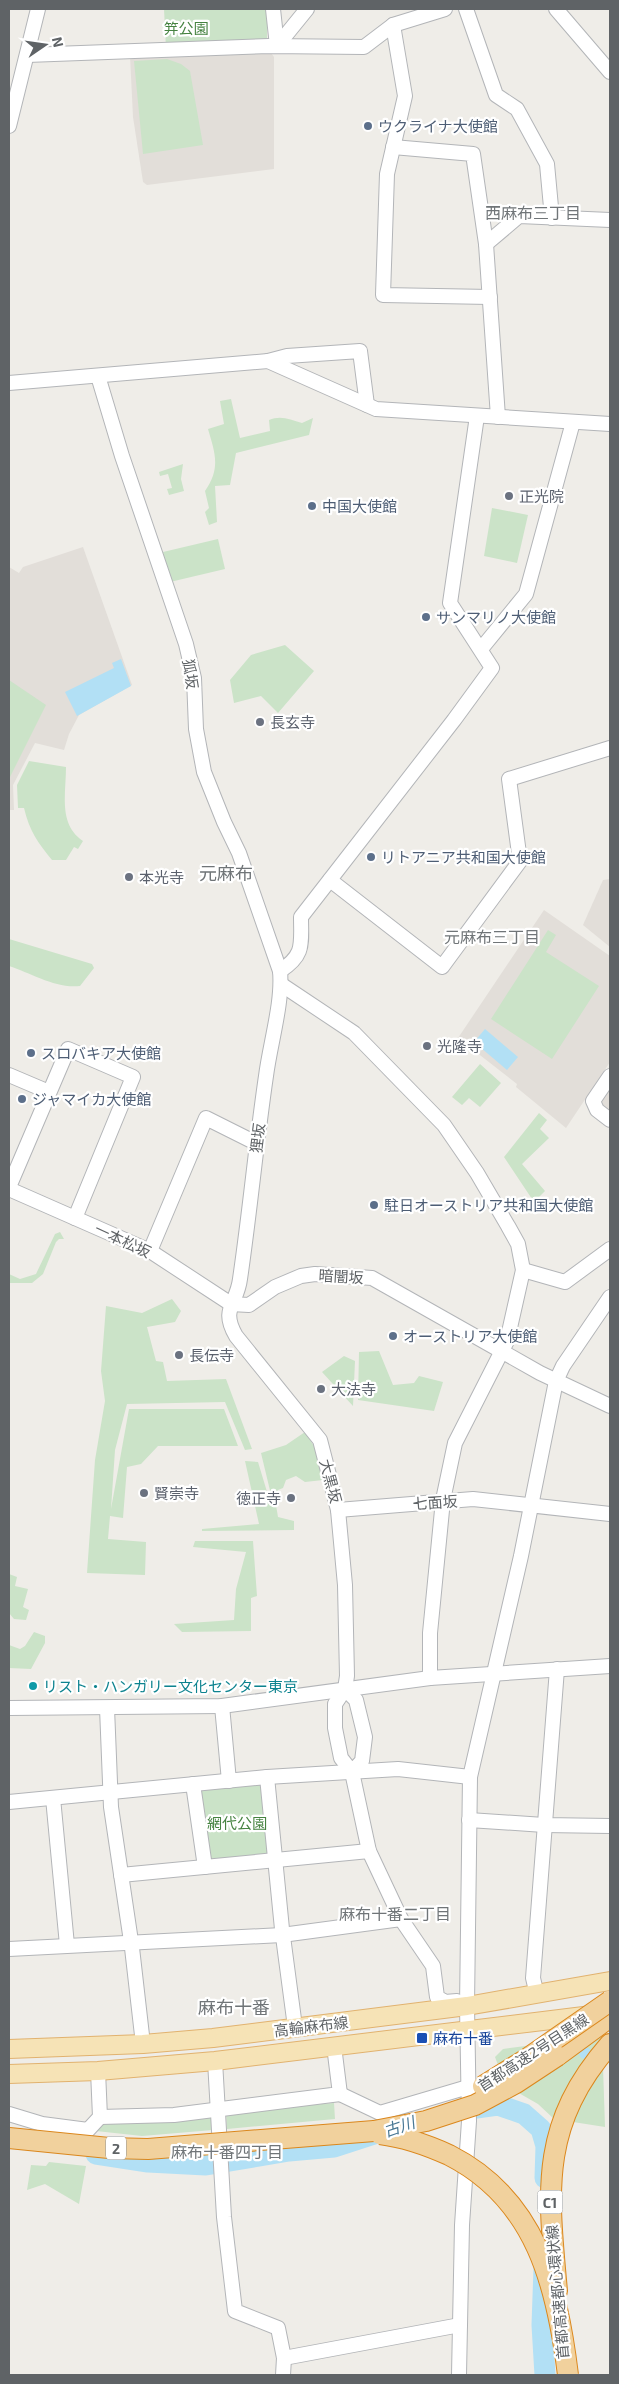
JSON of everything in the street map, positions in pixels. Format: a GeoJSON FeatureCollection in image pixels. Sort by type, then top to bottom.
{"type":"FeatureCollection","features":[{"type":"Feature","properties":{"kind":"highway","name":"首都高速2号目黒線"},"geometry":{"type":"LineString","coordinates":[[9,2132],[109,2141],[148,2142],[361,2122],[396,2116],[470,2092],[508,2072],[610,2000]]}},
{"type":"Feature","properties":{"kind":"highway","name":"首都高速2号目黒線"},"geometry":{"type":"LineString","coordinates":[[9,2138],[109,2148],[222,2148],[374,2131],[426,2121],[475,2105],[496,2095],[557,2056],[610,2017]]}},
{"type":"Feature","properties":{"kind":"highway","name":"首都高速都心環状線"},"geometry":{"type":"LineString","coordinates":[[566,2375],[550,2198],[553,2159],[560,2124],[572,2097],[593,2064],[610,2044]]}},
{"type":"Feature","properties":{"kind":"highway","name":"首都高速都心環状線"},"geometry":{"type":"LineString","coordinates":[[566,2375],[557,2229],[557,2160],[565,2125],[577,2100],[597,2068],[610,2053]]}},
{"type":"Feature","properties":{"kind":"highway"},"geometry":{"type":"LineString","coordinates":[[148,2142],[369,2133],[412,2141],[437,2149],[460,2161],[502,2193],[530,2232],[543,2260],[556,2302],[566,2375]]}},
{"type":"Feature","properties":{"kind":"highway"},"geometry":{"type":"LineString","coordinates":[[222,2148],[366,2138],[386,2140],[434,2154],[458,2166],[498,2196],[526,2234],[536,2255],[551,2302],[566,2375]]}},
{"type":"Feature","properties":{"kind":"main road","name":"高輪麻布線"},"geometry":{"type":"LineString","coordinates":[[9,2049],[143,2044],[295,2028],[467,2006],[610,1981]]}},
{"type":"Feature","properties":{"kind":"main road","name":"高輪麻布線"},"geometry":{"type":"LineString","coordinates":[[9,2074],[98,2071],[215,2060],[467,2028],[610,2013]]}},
{"type":"Feature","properties":{"kind":"street"},"geometry":{"type":"LineString","coordinates":[[9,126],[38,9]]}},
{"type":"Feature","properties":{"kind":"street"},"geometry":{"type":"LineString","coordinates":[[272,9],[277,46]]}},
{"type":"Feature","properties":{"kind":"street"},"geometry":{"type":"LineString","coordinates":[[277,46],[307,9]]}},
{"type":"Feature","properties":{"kind":"street"},"geometry":{"type":"LineString","coordinates":[[27,56],[277,46],[364,46],[393,25],[445,9]]}},
{"type":"Feature","properties":{"kind":"street"},"geometry":{"type":"LineString","coordinates":[[466,9],[496,94],[517,109],[547,164],[552,218]]}},
{"type":"Feature","properties":{"kind":"street"},"geometry":{"type":"LineString","coordinates":[[556,9],[610,72]]}},
{"type":"Feature","properties":{"kind":"street"},"geometry":{"type":"LineString","coordinates":[[393,25],[405,96],[387,174],[382,295],[490,297]]}},
{"type":"Feature","properties":{"kind":"street"},"geometry":{"type":"LineString","coordinates":[[393,146],[473,154],[486,244],[498,417]]}},
{"type":"Feature","properties":{"kind":"street"},"geometry":{"type":"LineString","coordinates":[[486,244],[519,216],[610,220]]}},
{"type":"Feature","properties":{"kind":"street"},"geometry":{"type":"LineString","coordinates":[[9,383],[268,360],[287,356],[360,351],[367,405]]}},
{"type":"Feature","properties":{"kind":"street"},"geometry":{"type":"LineString","coordinates":[[268,360],[367,405],[385,410],[610,424]]}},
{"type":"Feature","properties":{"kind":"street","name":"狐坂"},"geometry":{"type":"LineString","coordinates":[[98,376],[122,456],[186,644],[194,678],[196,729],[204,772],[239,853],[281,978]]}},
{"type":"Feature","properties":{"kind":"street"},"geometry":{"type":"LineString","coordinates":[[430,1678],[430,1633],[443,1500],[455,1443],[507,1341],[523,1270],[518,1244],[478,1173],[444,1125],[354,1033],[281,978],[288,966],[301,952],[301,917],[492,668],[450,603],[477,416]]}},
{"type":"Feature","properties":{"kind":"street"},"geometry":{"type":"LineString","coordinates":[[481,649],[526,594],[573,422]]}},
{"type":"Feature","properties":{"kind":"street"},"geometry":{"type":"LineString","coordinates":[[330,880],[442,967],[520,861],[509,779],[610,748]]}},
{"type":"Feature","properties":{"kind":"street","name":"狸坂"},"geometry":{"type":"LineString","coordinates":[[231,1304],[240,1282],[256,1143],[281,978]]}},
{"type":"Feature","properties":{"kind":"street"},"geometry":{"type":"LineString","coordinates":[[9,1188],[68,1049],[133,1077],[75,1218]]}},
{"type":"Feature","properties":{"kind":"street"},"geometry":{"type":"LineString","coordinates":[[9,1075],[49,1092]]}},
{"type":"Feature","properties":{"kind":"street"},"geometry":{"type":"LineString","coordinates":[[610,1076],[593,1102],[597,1110],[610,1120]]}},
{"type":"Feature","properties":{"kind":"street"},"geometry":{"type":"LineString","coordinates":[[150,1251],[206,1118],[256,1143]]}},
{"type":"Feature","properties":{"kind":"street","name":"一本松坂"},"geometry":{"type":"LineString","coordinates":[[9,1188],[150,1251],[231,1304]]}},
{"type":"Feature","properties":{"kind":"street"},"geometry":{"type":"LineString","coordinates":[[523,1270],[565,1282],[610,1249]]}},
{"type":"Feature","properties":{"kind":"street","name":"暗闇坂"},"geometry":{"type":"LineString","coordinates":[[231,1304],[249,1305],[275,1287],[300,1276],[315,1274],[372,1278],[556,1381],[610,1406]]}},
{"type":"Feature","properties":{"kind":"street","name":"大黒坂"},"geometry":{"type":"LineString","coordinates":[[213,1293],[236,1336],[320,1440],[338,1510],[345,1585],[347,1676],[345,1689]]}},
{"type":"Feature","properties":{"kind":"street"},"geometry":{"type":"LineString","coordinates":[[458,2375],[462,2225],[469,2121],[467,2006],[470,1777],[531,1505],[556,1381],[563,1366],[610,1297]]}},
{"type":"Feature","properties":{"kind":"street"},"geometry":{"type":"LineString","coordinates":[[229,1323],[231,1304]]}},
{"type":"Feature","properties":{"kind":"street","name":"七面坂"},"geometry":{"type":"LineString","coordinates":[[338,1510],[473,1499],[610,1514]]}},
{"type":"Feature","properties":{"kind":"street"},"geometry":{"type":"LineString","coordinates":[[9,1708],[222,1706],[430,1678],[494,1672],[610,1666]]}},
{"type":"Feature","properties":{"kind":"street"},"geometry":{"type":"LineString","coordinates":[[537,1995],[533,1978],[558,1669]]}},
{"type":"Feature","properties":{"kind":"street"},"geometry":{"type":"LineString","coordinates":[[345,1689],[335,1704],[335,1728],[341,1758],[352,1772],[369,1851],[401,1920],[433,1966],[437,1997],[445,2002],[463,2000],[467,2006]]}},
{"type":"Feature","properties":{"kind":"street"},"geometry":{"type":"LineString","coordinates":[[345,1689],[356,1700],[365,1737],[362,1761],[352,1772]]}},
{"type":"Feature","properties":{"kind":"street"},"geometry":{"type":"LineString","coordinates":[[222,1706],[228,1781]]}},
{"type":"Feature","properties":{"kind":"street"},"geometry":{"type":"LineString","coordinates":[[107,1708],[110,1792],[143,2044]]}},
{"type":"Feature","properties":{"kind":"street"},"geometry":{"type":"LineString","coordinates":[[9,1802],[267,1776],[398,1768],[470,1777]]}},
{"type":"Feature","properties":{"kind":"street"},"geometry":{"type":"LineString","coordinates":[[267,1776],[282,1935],[295,2028]]}},
{"type":"Feature","properties":{"kind":"street"},"geometry":{"type":"LineString","coordinates":[[194,1784],[205,1866]]}},
{"type":"Feature","properties":{"kind":"street"},"geometry":{"type":"LineString","coordinates":[[53,1798],[67,1945]]}},
{"type":"Feature","properties":{"kind":"street"},"geometry":{"type":"LineString","coordinates":[[469,1820],[544,1826],[610,1826]]}},
{"type":"Feature","properties":{"kind":"street"},"geometry":{"type":"LineString","coordinates":[[121,1875],[369,1851]]}},
{"type":"Feature","properties":{"kind":"street"},"geometry":{"type":"LineString","coordinates":[[9,1949],[282,1935],[401,1920]]}},
{"type":"Feature","properties":{"kind":"street"},"geometry":{"type":"LineString","coordinates":[[334,2046],[340,2094]]}},
{"type":"Feature","properties":{"kind":"street"},"geometry":{"type":"LineString","coordinates":[[215,2060],[222,2148],[221,2181],[234,2311],[278,2328],[284,2358],[283,2375]]}},
{"type":"Feature","properties":{"kind":"street"},"geometry":{"type":"LineString","coordinates":[[9,2114],[42,2124],[88,2130],[100,2117],[98,2071]]}},
{"type":"Feature","properties":{"kind":"street"},"geometry":{"type":"LineString","coordinates":[[100,2117],[174,2115],[340,2094],[380,2113],[468,2083]]}},
{"type":"Feature","properties":{"kind":"street"},"geometry":{"type":"LineString","coordinates":[[284,2358],[460,2325]]}},
{"type":"Feature","properties":{"kind":"shaded area"},"geometry":{"type":"Polygon","coordinates":[[[269,50],[274,57],[274,169],[147,185],[143,182],[133,117],[130,56],[269,50]]]}},
{"type":"Feature","properties":{"kind":"shaded area"},"geometry":{"type":"Polygon","coordinates":[[[83,547],[132,685],[79,715],[69,734],[64,750],[35,743],[13,785],[14,810],[9,810],[9,567],[19,573],[23,567],[83,547]]]}},
{"type":"Feature","properties":{"kind":"shaded area"},"geometry":{"type":"Polygon","coordinates":[[[610,879],[610,947],[583,925],[603,880],[610,879]]]}},
{"type":"Feature","properties":{"kind":"shaded area"},"geometry":{"type":"Polygon","coordinates":[[[544,910],[610,956],[610,1062],[566,1128],[516,1087],[517,1084],[458,1038],[544,910]]]}},
{"type":"Feature","properties":{"kind":"shaded area"},"geometry":{"type":"Polygon","coordinates":[[[610,1088],[610,1111],[603,1106],[602,1101],[610,1088]]]}},
{"type":"Feature","properties":{"kind":"green space","name":"笄公園"},"geometry":{"type":"Polygon","coordinates":[[[164,9],[267,9],[267,41],[166,49],[164,9]]]}},
{"type":"Feature","properties":{"kind":"green space"},"geometry":{"type":"Polygon","coordinates":[[[167,59],[181,64],[190,71],[203,145],[143,154],[134,61],[167,59]]]}},
{"type":"Feature","properties":{"kind":"green space"},"geometry":{"type":"Polygon","coordinates":[[[231,399],[240,438],[270,431],[269,420],[285,418],[302,423],[313,418],[309,435],[236,453],[230,485],[215,486],[217,522],[209,525],[205,512],[209,508],[205,491],[213,475],[215,460],[208,429],[224,424],[220,401],[231,399]]]}},
{"type":"Feature","properties":{"kind":"green space"},"geometry":{"type":"Polygon","coordinates":[[[183,464],[181,479],[184,491],[169,495],[167,489],[172,488],[168,474],[160,476],[159,472],[183,464]]]}},
{"type":"Feature","properties":{"kind":"green space"},"geometry":{"type":"Polygon","coordinates":[[[492,508],[528,515],[517,563],[484,556],[492,508]]]}},
{"type":"Feature","properties":{"kind":"green space"},"geometry":{"type":"Polygon","coordinates":[[[218,539],[225,569],[170,582],[163,552],[218,539]]]}},
{"type":"Feature","properties":{"kind":"green space"},"geometry":{"type":"Polygon","coordinates":[[[285,645],[314,671],[278,713],[261,696],[234,703],[230,680],[251,655],[285,645]]]}},
{"type":"Feature","properties":{"kind":"green space"},"geometry":{"type":"Polygon","coordinates":[[[9,680],[46,705],[9,779],[9,680]]]}},
{"type":"Feature","properties":{"kind":"green space"},"geometry":{"type":"Polygon","coordinates":[[[29,761],[66,767],[65,808],[67,817],[75,834],[83,841],[78,849],[74,847],[66,860],[52,860],[35,836],[24,808],[18,808],[17,785],[29,761]]]}},
{"type":"Feature","properties":{"kind":"green space"},"geometry":{"type":"Polygon","coordinates":[[[548,930],[556,935],[546,952],[599,986],[552,1059],[491,1019],[548,930]]]}},
{"type":"Feature","properties":{"kind":"green space"},"geometry":{"type":"Polygon","coordinates":[[[9,939],[92,964],[94,968],[80,986],[53,983],[9,966],[9,939]]]}},
{"type":"Feature","properties":{"kind":"green space"},"geometry":{"type":"Polygon","coordinates":[[[480,1064],[501,1083],[480,1107],[469,1098],[462,1105],[452,1097],[480,1064]]]}},
{"type":"Feature","properties":{"kind":"green space"},"geometry":{"type":"Polygon","coordinates":[[[539,1113],[547,1120],[540,1129],[549,1138],[522,1164],[545,1191],[534,1202],[504,1157],[539,1113]]]}},
{"type":"Feature","properties":{"kind":"green space"},"geometry":{"type":"Polygon","coordinates":[[[60,1232],[64,1239],[59,1239],[56,1242],[43,1274],[32,1283],[9,1283],[9,1274],[20,1279],[36,1274],[55,1234],[60,1232]]]}},
{"type":"Feature","properties":{"kind":"green space"},"geometry":{"type":"Polygon","coordinates":[[[172,1299],[181,1311],[175,1322],[147,1327],[156,1361],[163,1362],[167,1381],[226,1379],[252,1449],[245,1450],[225,1402],[127,1404],[115,1450],[111,1509],[129,1409],[224,1409],[238,1446],[158,1446],[141,1464],[127,1467],[123,1518],[110,1516],[108,1539],[146,1542],[145,1575],[87,1573],[95,1460],[105,1401],[101,1371],[106,1306],[142,1313],[172,1299]]]}},
{"type":"Feature","properties":{"kind":"green space"},"geometry":{"type":"Polygon","coordinates":[[[379,1351],[393,1385],[414,1383],[419,1376],[443,1382],[434,1411],[358,1400],[359,1352],[379,1351]]]}},
{"type":"Feature","properties":{"kind":"green space"},"geometry":{"type":"Polygon","coordinates":[[[344,1356],[355,1361],[353,1406],[322,1372],[344,1356]]]}},
{"type":"Feature","properties":{"kind":"green space"},"geometry":{"type":"Polygon","coordinates":[[[305,1432],[317,1451],[323,1480],[305,1482],[296,1476],[286,1480],[283,1488],[278,1490],[278,1503],[273,1503],[261,1453],[286,1445],[305,1432]]]}},
{"type":"Feature","properties":{"kind":"green space"},"geometry":{"type":"Polygon","coordinates":[[[245,1461],[258,1462],[271,1505],[276,1505],[278,1517],[294,1521],[294,1530],[202,1531],[202,1529],[259,1524],[245,1461]]]}},
{"type":"Feature","properties":{"kind":"green space"},"geometry":{"type":"Polygon","coordinates":[[[195,1541],[253,1541],[257,1596],[251,1598],[251,1631],[182,1632],[174,1624],[234,1620],[236,1589],[246,1552],[193,1547],[195,1541]]]}},
{"type":"Feature","properties":{"kind":"green space"},"geometry":{"type":"Polygon","coordinates":[[[9,1574],[17,1577],[15,1586],[28,1589],[23,1607],[29,1610],[26,1620],[14,1619],[9,1613],[9,1574]]]}},
{"type":"Feature","properties":{"kind":"green space"},"geometry":{"type":"Polygon","coordinates":[[[34,1632],[45,1636],[45,1643],[31,1669],[9,1668],[9,1645],[20,1649],[25,1646],[34,1632]]]}},
{"type":"Feature","properties":{"kind":"green space","name":"網代公園"},"geometry":{"type":"Polygon","coordinates":[[[261,1781],[270,1858],[216,1863],[208,1858],[200,1794],[202,1788],[261,1781]]]}},
{"type":"Feature","properties":{"kind":"green space"},"geometry":{"type":"Polygon","coordinates":[[[602,2036],[605,2127],[554,2119],[538,2104],[517,2092],[498,2065],[495,2057],[503,2049],[602,2036]]]}},
{"type":"Feature","properties":{"kind":"green space"},"geometry":{"type":"Polygon","coordinates":[[[334,2103],[335,2119],[227,2129],[226,2112],[334,2103]]]}},
{"type":"Feature","properties":{"kind":"green space"},"geometry":{"type":"Polygon","coordinates":[[[210,2115],[213,2130],[142,2136],[96,2131],[105,2122],[210,2115]]]}},
{"type":"Feature","properties":{"kind":"green space"},"geometry":{"type":"Polygon","coordinates":[[[49,2162],[86,2166],[79,2204],[45,2184],[27,2190],[31,2165],[46,2166],[49,2162]]]}},
{"type":"Feature","properties":{"kind":"water"},"geometry":{"type":"Polygon","coordinates":[[[121,659],[131,686],[77,716],[65,692],[114,668],[112,663],[121,659]]]}},
{"type":"Feature","properties":{"kind":"water"},"geometry":{"type":"Polygon","coordinates":[[[485,1029],[518,1057],[507,1070],[474,1042],[485,1029]]]}},
{"type":"Feature","properties":{"kind":"water"},"geometry":{"type":"Polygon","coordinates":[[[583,2047],[587,2047],[591,2053],[587,2059],[583,2059],[579,2055],[579,2051],[583,2047]]]}},
{"type":"Feature","properties":{"kind":"waterway","name":"古川"},"geometry":{"type":"LineString","coordinates":[[469,2109],[498,2105],[524,2114],[541,2129],[546,2146],[545,2178]]}},
{"type":"Feature","properties":{"kind":"waterway","name":"古川"},"geometry":{"type":"LineString","coordinates":[[96,2154],[148,2162],[206,2165],[289,2151],[334,2147],[374,2134]]}},
{"type":"Feature","properties":{"kind":"waterway","name":"古川"},"geometry":{"type":"LineString","coordinates":[[544,2268],[542,2325],[545,2375]]}},
{"type":"Feature","properties":{"kind":"place","name":"ウクライナ大使館"},"geometry":{"type":"Point","coordinates":[368,126]}},
{"type":"Feature","properties":{"kind":"place","name":"正光院"},"geometry":{"type":"Point","coordinates":[509,496]}},
{"type":"Feature","properties":{"kind":"place","name":"中国大使館"},"geometry":{"type":"Point","coordinates":[312,506]}},
{"type":"Feature","properties":{"kind":"place","name":"サンマリノ大使館"},"geometry":{"type":"Point","coordinates":[426,617]}},
{"type":"Feature","properties":{"kind":"place","name":"長玄寺"},"geometry":{"type":"Point","coordinates":[260,722]}},
{"type":"Feature","properties":{"kind":"place","name":"リトアニア共和国大使館"},"geometry":{"type":"Point","coordinates":[371,857]}},
{"type":"Feature","properties":{"kind":"place","name":"本光寺"},"geometry":{"type":"Point","coordinates":[129,877]}},
{"type":"Feature","properties":{"kind":"place","name":"光隆寺"},"geometry":{"type":"Point","coordinates":[427,1046]}},
{"type":"Feature","properties":{"kind":"place","name":"スロバキア大使館"},"geometry":{"type":"Point","coordinates":[31,1053]}},
{"type":"Feature","properties":{"kind":"place","name":"ジャマイカ大使館"},"geometry":{"type":"Point","coordinates":[22,1099]}},
{"type":"Feature","properties":{"kind":"place","name":"駐日オーストリア共和国大使館"},"geometry":{"type":"Point","coordinates":[374,1205]}},
{"type":"Feature","properties":{"kind":"place","name":"オーストリア大使館"},"geometry":{"type":"Point","coordinates":[393,1336]}},
{"type":"Feature","properties":{"kind":"place","name":"長伝寺"},"geometry":{"type":"Point","coordinates":[179,1355]}},
{"type":"Feature","properties":{"kind":"place","name":"大法寺"},"geometry":{"type":"Point","coordinates":[321,1389]}},
{"type":"Feature","properties":{"kind":"place","name":"賢崇寺"},"geometry":{"type":"Point","coordinates":[144,1493]}},
{"type":"Feature","properties":{"kind":"place","name":"徳正寺"},"geometry":{"type":"Point","coordinates":[291,1498]}},
{"type":"Feature","properties":{"kind":"place","name":"リスト・ハンガリー文化センター東京"},"geometry":{"type":"Point","coordinates":[33,1686]}},
{"type":"Feature","properties":{"kind":"place","name":"麻布十番"},"geometry":{"type":"Point","coordinates":[422,2038]}},
{"type":"Feature","properties":{"kind":"district","name":"西麻布三丁目"},"geometry":{"type":"Point","coordinates":[533,212]}},
{"type":"Feature","properties":{"kind":"district","name":"元麻布"},"geometry":{"type":"Point","coordinates":[226,873]}},
{"type":"Feature","properties":{"kind":"district","name":"元麻布三丁目"},"geometry":{"type":"Point","coordinates":[492,936]}},
{"type":"Feature","properties":{"kind":"district","name":"麻布十番二丁目"},"geometry":{"type":"Point","coordinates":[395,1913]}},
{"type":"Feature","properties":{"kind":"district","name":"麻布十番"},"geometry":{"type":"Point","coordinates":[234,2007]}},
{"type":"Feature","properties":{"kind":"district","name":"麻布十番四丁目"},"geometry":{"type":"Point","coordinates":[227,2151]}}]}
